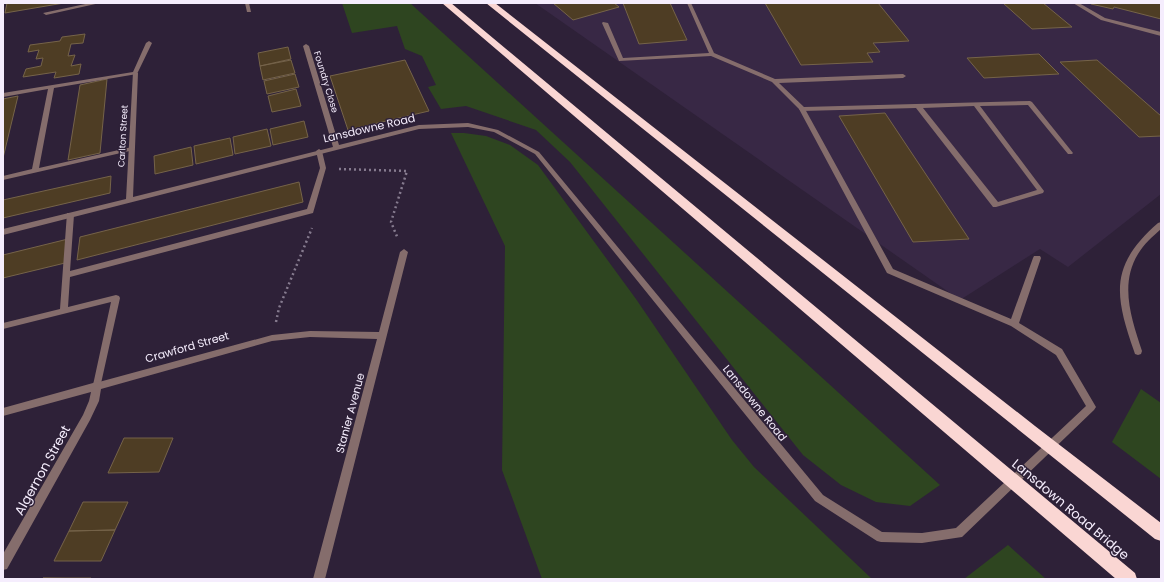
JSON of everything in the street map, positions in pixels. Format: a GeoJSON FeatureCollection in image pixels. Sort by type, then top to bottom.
{"type":"FeatureCollection","features":[{"type":"Feature","properties":{"kind":"highway","name":"Lansdown Road Bridge"},"geometry":{"type":"LineString","coordinates":[[446,3],[1128,578]]}},
{"type":"Feature","properties":{"kind":"highway"},"geometry":{"type":"LineString","coordinates":[[490,3],[1161,533]]}},
{"type":"Feature","properties":{"kind":"street"},"geometry":{"type":"LineString","coordinates":[[46,13],[98,3]]}},
{"type":"Feature","properties":{"kind":"street"},"geometry":{"type":"LineString","coordinates":[[247,3],[248,11]]}},
{"type":"Feature","properties":{"kind":"street"},"geometry":{"type":"LineString","coordinates":[[690,3],[712,54]]}},
{"type":"Feature","properties":{"kind":"street"},"geometry":{"type":"LineString","coordinates":[[1075,3],[1103,19],[1161,34]]}},
{"type":"Feature","properties":{"kind":"street"},"geometry":{"type":"LineString","coordinates":[[605,22],[621,60],[712,54],[774,81],[903,76]]}},
{"type":"Feature","properties":{"kind":"street"},"geometry":{"type":"LineString","coordinates":[[3,96],[135,73],[149,43]]}},
{"type":"Feature","properties":{"kind":"street","name":"Foundry Close"},"geometry":{"type":"LineString","coordinates":[[306,46],[336,147]]}},
{"type":"Feature","properties":{"kind":"street","name":"Carlton Street"},"geometry":{"type":"LineString","coordinates":[[129,201],[135,73]]}},
{"type":"Feature","properties":{"kind":"street","name":"Lansdowne Road"},"geometry":{"type":"LineString","coordinates":[[3,232],[129,201],[319,151],[419,127],[468,125],[496,131],[537,153],[820,498],[881,537],[922,538],[958,533],[1091,407],[1059,352],[1014,324],[890,272],[802,109],[774,81]]}},
{"type":"Feature","properties":{"kind":"street"},"geometry":{"type":"LineString","coordinates":[[35,171],[51,88]]}},
{"type":"Feature","properties":{"kind":"street"},"geometry":{"type":"LineString","coordinates":[[802,109],[1030,103],[1070,153]]}},
{"type":"Feature","properties":{"kind":"street"},"geometry":{"type":"LineString","coordinates":[[918,106],[996,205],[1041,191],[976,104]]}},
{"type":"Feature","properties":{"kind":"street"},"geometry":{"type":"LineString","coordinates":[[3,178],[132,149]]}},
{"type":"Feature","properties":{"kind":"street"},"geometry":{"type":"LineString","coordinates":[[66,275],[310,211],[323,168],[319,151]]}},
{"type":"Feature","properties":{"kind":"street"},"geometry":{"type":"LineString","coordinates":[[3,326],[64,310],[70,215]]}},
{"type":"Feature","properties":{"kind":"street"},"geometry":{"type":"LineString","coordinates":[[1138,351],[1129,328],[1125,308],[1124,290],[1126,273],[1131,258],[1139,245],[1149,234],[1161,226]]}},
{"type":"Feature","properties":{"kind":"street","name":"Stanier Avenue"},"geometry":{"type":"LineString","coordinates":[[319,579],[404,252]]}},
{"type":"Feature","properties":{"kind":"street"},"geometry":{"type":"LineString","coordinates":[[1014,324],[1036,258]]}},
{"type":"Feature","properties":{"kind":"street","name":"Algernon Street"},"geometry":{"type":"LineString","coordinates":[[3,565],[94,401],[116,298],[64,310]]}},
{"type":"Feature","properties":{"kind":"street","name":"Crawford Street"},"geometry":{"type":"LineString","coordinates":[[3,412],[272,338],[310,334],[382,336]]}},
{"type":"Feature","properties":{"kind":"path"},"geometry":{"type":"LineString","coordinates":[[336,147],[341,159],[337,168],[407,171],[391,222],[404,252]]}},
{"type":"Feature","properties":{"kind":"path"},"geometry":{"type":"LineString","coordinates":[[272,338],[279,308],[312,227]]}},
{"type":"Feature","properties":{"kind":"shaded area"},"geometry":{"type":"Polygon","coordinates":[[[535,3],[1161,3],[1161,194],[1068,267],[1040,249],[960,300],[535,3]]]}},
{"type":"Feature","properties":{"kind":"green space"},"geometry":{"type":"Polygon","coordinates":[[[342,3],[410,3],[940,485],[910,506],[876,502],[841,485],[803,455],[570,162],[536,130],[466,106],[441,109],[428,87],[436,85],[422,56],[405,49],[397,26],[352,33],[342,3]]]}},
{"type":"Feature","properties":{"kind":"green space"},"geometry":{"type":"Polygon","coordinates":[[[451,133],[486,136],[510,145],[538,165],[636,299],[732,440],[754,467],[872,579],[542,579],[502,470],[505,246],[451,133]]]}},
{"type":"Feature","properties":{"kind":"green space"},"geometry":{"type":"Polygon","coordinates":[[[1141,389],[1161,403],[1161,479],[1112,442],[1141,389]]]}},
{"type":"Feature","properties":{"kind":"green space"},"geometry":{"type":"Polygon","coordinates":[[[1008,545],[1046,579],[964,579],[1008,545]]]}},
{"type":"Feature","properties":{"kind":"building"},"geometry":{"type":"Polygon","coordinates":[[[7,3],[64,3],[5,13],[7,3]]]}},
{"type":"Feature","properties":{"kind":"building"},"geometry":{"type":"Polygon","coordinates":[[[553,3],[614,3],[619,7],[573,20],[553,3]]]}},
{"type":"Feature","properties":{"kind":"building"},"geometry":{"type":"Polygon","coordinates":[[[623,3],[670,3],[687,40],[639,44],[623,3]]]}},
{"type":"Feature","properties":{"kind":"building"},"geometry":{"type":"Polygon","coordinates":[[[765,3],[878,3],[909,41],[873,43],[880,52],[867,53],[873,62],[801,65],[765,3]]]}},
{"type":"Feature","properties":{"kind":"building"},"geometry":{"type":"Polygon","coordinates":[[[1003,3],[1043,3],[1072,27],[1032,29],[1003,3]]]}},
{"type":"Feature","properties":{"kind":"building"},"geometry":{"type":"Polygon","coordinates":[[[1091,3],[1161,3],[1161,19],[1114,7],[1113,9],[1091,3]]]}},
{"type":"Feature","properties":{"kind":"building"},"geometry":{"type":"Polygon","coordinates":[[[85,34],[83,43],[71,44],[68,56],[75,55],[71,66],[81,64],[79,74],[54,78],[56,72],[23,77],[26,69],[41,66],[43,58],[36,59],[39,50],[28,52],[30,45],[60,41],[62,37],[85,34]]]}},
{"type":"Feature","properties":{"kind":"building"},"geometry":{"type":"Polygon","coordinates":[[[288,47],[291,59],[260,66],[258,53],[288,47]]]}},
{"type":"Feature","properties":{"kind":"building"},"geometry":{"type":"Polygon","coordinates":[[[1039,54],[1059,74],[984,78],[967,58],[1039,54]]]}},
{"type":"Feature","properties":{"kind":"building"},"geometry":{"type":"Polygon","coordinates":[[[291,60],[295,73],[263,80],[260,66],[291,60]]]}},
{"type":"Feature","properties":{"kind":"building"},"geometry":{"type":"Polygon","coordinates":[[[405,60],[429,111],[348,130],[330,76],[405,60]]]}},
{"type":"Feature","properties":{"kind":"building"},"geometry":{"type":"Polygon","coordinates":[[[1097,60],[1161,116],[1161,136],[1139,137],[1060,62],[1097,60]]]}},
{"type":"Feature","properties":{"kind":"building"},"geometry":{"type":"Polygon","coordinates":[[[295,74],[299,87],[267,94],[264,81],[295,74]]]}},
{"type":"Feature","properties":{"kind":"building"},"geometry":{"type":"Polygon","coordinates":[[[107,79],[100,153],[68,160],[80,85],[107,79]]]}},
{"type":"Feature","properties":{"kind":"building"},"geometry":{"type":"Polygon","coordinates":[[[296,89],[301,106],[272,112],[268,96],[296,89]]]}},
{"type":"Feature","properties":{"kind":"building"},"geometry":{"type":"Polygon","coordinates":[[[18,96],[3,158],[3,99],[18,96]]]}},
{"type":"Feature","properties":{"kind":"building"},"geometry":{"type":"Polygon","coordinates":[[[885,113],[969,239],[913,242],[839,116],[885,113]]]}},
{"type":"Feature","properties":{"kind":"building"},"geometry":{"type":"Polygon","coordinates":[[[304,121],[308,137],[273,145],[270,129],[304,121]]]}},
{"type":"Feature","properties":{"kind":"building"},"geometry":{"type":"Polygon","coordinates":[[[267,129],[271,146],[235,154],[233,137],[267,129]]]}},
{"type":"Feature","properties":{"kind":"building"},"geometry":{"type":"Polygon","coordinates":[[[230,138],[233,155],[196,164],[194,146],[230,138]]]}},
{"type":"Feature","properties":{"kind":"building"},"geometry":{"type":"Polygon","coordinates":[[[191,147],[193,165],[155,174],[154,156],[191,147]]]}},
{"type":"Feature","properties":{"kind":"building"},"geometry":{"type":"Polygon","coordinates":[[[111,176],[110,193],[3,218],[3,200],[111,176]]]}},
{"type":"Feature","properties":{"kind":"building"},"geometry":{"type":"Polygon","coordinates":[[[299,182],[303,202],[77,260],[80,237],[299,182]]]}},
{"type":"Feature","properties":{"kind":"building"},"geometry":{"type":"Polygon","coordinates":[[[68,239],[65,263],[3,278],[3,255],[68,239]]]}},
{"type":"Feature","properties":{"kind":"building"},"geometry":{"type":"Polygon","coordinates":[[[124,438],[173,438],[159,472],[108,473],[124,438]]]}},
{"type":"Feature","properties":{"kind":"building"},"geometry":{"type":"Polygon","coordinates":[[[83,502],[128,502],[115,530],[69,531],[83,502]]]}},
{"type":"Feature","properties":{"kind":"building"},"geometry":{"type":"Polygon","coordinates":[[[115,530],[101,561],[54,561],[69,531],[115,530]]]}},
{"type":"Feature","properties":{"kind":"building"},"geometry":{"type":"Polygon","coordinates":[[[43,578],[91,578],[90,579],[43,578]]]}}]}
